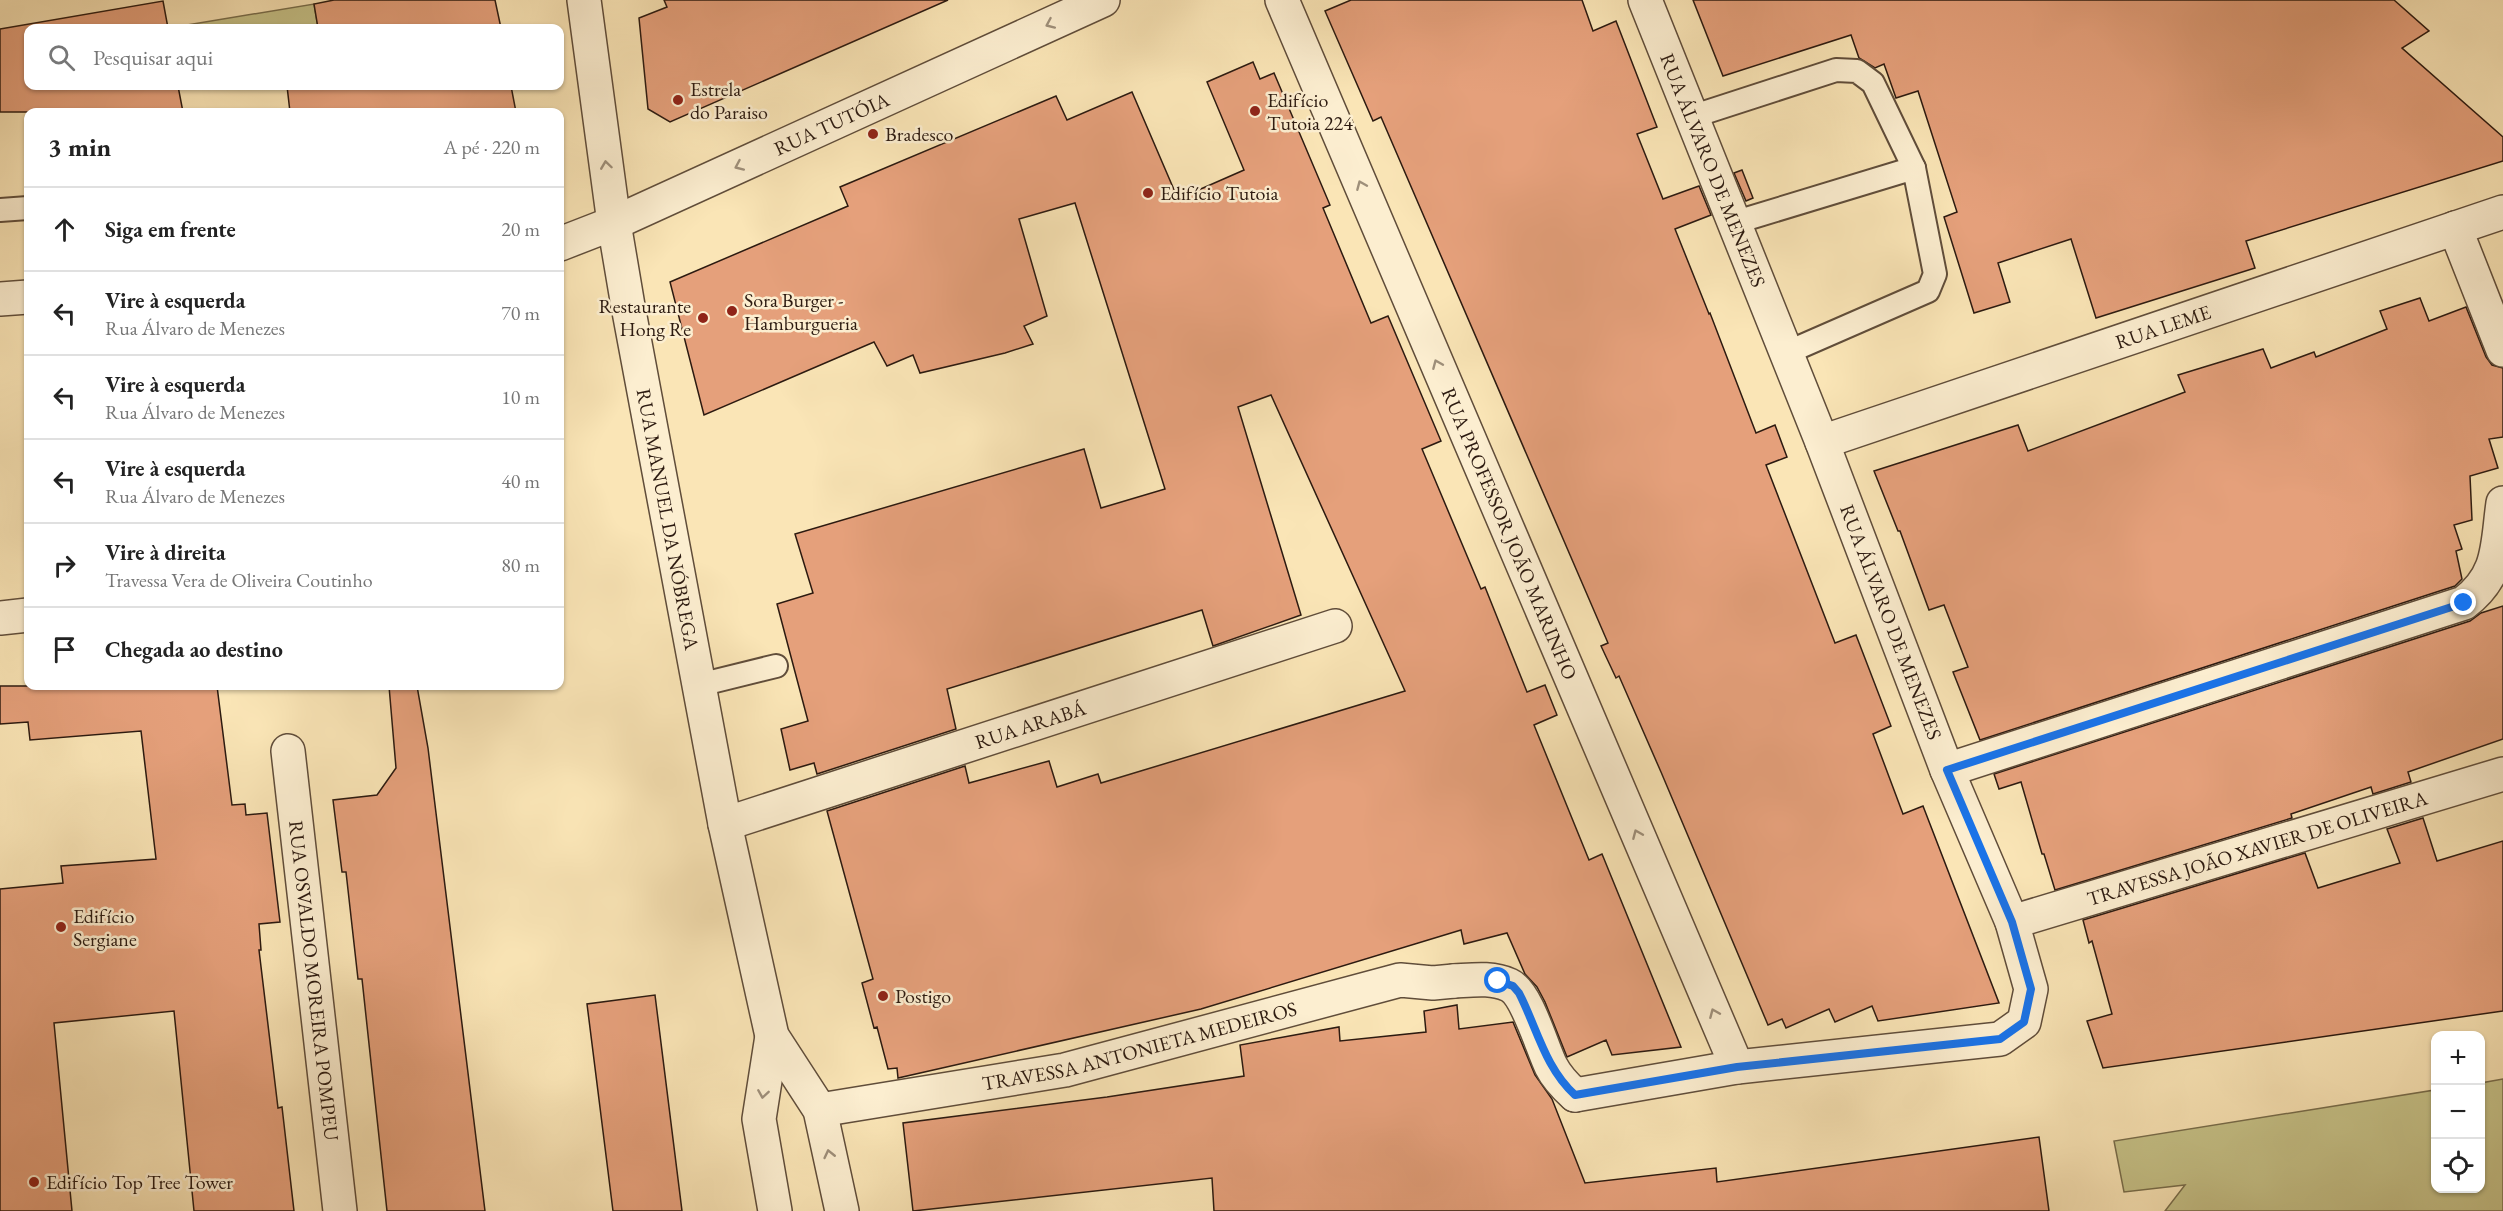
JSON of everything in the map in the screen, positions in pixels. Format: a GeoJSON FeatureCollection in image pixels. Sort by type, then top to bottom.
{"type":"FeatureCollection","features":[{"type":"Feature","properties":{"kind":"street","name":"RUA MANUEL DA NÓBREGA"},"geometry":{"type":"LineString","coordinates":[[584,0],[614,223],[725,824],[772,1036],[820,1110],[842,1211]]}},
{"type":"Feature","properties":{"kind":"street","name":"RUA TUTÓIA"},"geometry":{"type":"LineString","coordinates":[[564,242],[614,223],[1103,0]]}},
{"type":"Feature","properties":{"kind":"street","name":"RUA PROFESSOR JOÃO MARINHO"},"geometry":{"type":"LineString","coordinates":[[1282,0],[1737,1067]]}},
{"type":"Feature","properties":{"kind":"street","name":"RUA ÁLVARO DE MENEZES"},"geometry":{"type":"LineString","coordinates":[[1575,1095],[1737,1067],[2000,1039],[2024,1022],[2031,989],[2012,922],[1947,770],[1822,442],[1645,0]]}},
{"type":"Feature","properties":{"kind":"street","name":"RUA LEME"},"geometry":{"type":"LineString","coordinates":[[1822,442],[2503,212]]}},
{"type":"Feature","properties":{"kind":"street"},"geometry":{"type":"LineString","coordinates":[[2455,228],[2503,350]]}},
{"type":"Feature","properties":{"kind":"street"},"geometry":{"type":"LineString","coordinates":[[0,299],[24,297]]}},
{"type":"Feature","properties":{"kind":"street"},"geometry":{"type":"LineString","coordinates":[[1947,770],[2464,603],[2481,590],[2494,566],[2503,503]]}},
{"type":"Feature","properties":{"kind":"street"},"geometry":{"type":"LineString","coordinates":[[0,618],[24,615]]}},
{"type":"Feature","properties":{"kind":"street","name":"RUA ARABÁ"},"geometry":{"type":"LineString","coordinates":[[725,824],[1335,626]]}},
{"type":"Feature","properties":{"kind":"street","name":"RUA OSVALDO MOREIRA POMPEU"},"geometry":{"type":"LineString","coordinates":[[288,752],[340,1211]]}},
{"type":"Feature","properties":{"kind":"street","name":"TRAVESSA JOÃO XAVIER DE OLIVEIRA"},"geometry":{"type":"LineString","coordinates":[[2012,922],[2503,774]]}},
{"type":"Feature","properties":{"kind":"street","name":"TRAVESSA ANTONIETA MEDEIROS"},"geometry":{"type":"LineString","coordinates":[[820,1110],[1065,1070],[1400,980],[1432,983],[1498,981],[1513,986],[1525,1005],[1552,1067],[1561,1082],[1575,1095]]}},
{"type":"Feature","properties":{"kind":"street","name":"RUA MANUEL DA NÓBREGA"},"geometry":{"type":"LineString","coordinates":[[772,1036],[759,1119],[775,1211]]}},
{"type":"Feature","properties":{"kind":"lane"},"geometry":{"type":"LineString","coordinates":[[1691,117],[1836,70],[1857,71],[1873,83],[1914,168],[1935,274],[1928,291],[1786,353]]}},
{"type":"Feature","properties":{"kind":"lane"},"geometry":{"type":"LineString","coordinates":[[1733,223],[1914,168]]}},
{"type":"Feature","properties":{"kind":"lane"},"geometry":{"type":"LineString","coordinates":[[0,210],[24,208]]}},
{"type":"Feature","properties":{"kind":"lane"},"geometry":{"type":"LineString","coordinates":[[699,685],[776,666]]}},
{"type":"Feature","properties":{"kind":"shaded area"},"geometry":{"type":"Polygon","coordinates":[[[314,4],[317,24],[193,24],[314,4]]]}},
{"type":"Feature","properties":{"kind":"shaded area"},"geometry":{"type":"Polygon","coordinates":[[[2503,1079],[2503,1211],[2165,1211],[2185,1185],[2124,1192],[2114,1141],[2431,1091],[2431,1193],[2485,1193],[2485,1082],[2503,1079]]]}},
{"type":"Feature","properties":{"kind":"building"},"geometry":{"type":"Polygon","coordinates":[[[334,0],[495,0],[500,24],[317,24],[314,4],[334,0]]]}},
{"type":"Feature","properties":{"kind":"building"},"geometry":{"type":"Polygon","coordinates":[[[664,0],[948,0],[670,122],[648,109],[639,18],[667,7],[664,0]]]}},
{"type":"Feature","properties":{"kind":"building"},"geometry":{"type":"Polygon","coordinates":[[[1351,0],[1582,0],[1593,31],[1616,21],[1657,127],[1637,134],[1663,199],[1699,186],[1711,215],[1675,229],[1756,433],[1775,425],[1787,457],[1766,465],[1835,643],[1856,635],[1891,726],[1873,734],[1903,814],[1923,806],[1999,1003],[1878,1021],[1872,1006],[1835,1022],[1829,1009],[1786,1028],[1782,1019],[1768,1025],[1619,676],[1616,678],[1601,646],[1608,643],[1381,117],[1373,121],[1325,11],[1351,0]]]}},
{"type":"Feature","properties":{"kind":"building"},"geometry":{"type":"Polygon","coordinates":[[[1693,0],[2394,0],[2429,31],[2402,48],[2503,137],[2503,161],[2246,241],[2255,268],[2096,318],[2071,239],[1998,263],[2010,302],[1974,313],[1944,217],[1957,212],[1918,91],[1896,98],[1884,64],[1875,68],[1859,58],[1851,35],[1723,76],[1693,0]]]}},
{"type":"Feature","properties":{"kind":"building"},"geometry":{"type":"Polygon","coordinates":[[[163,1],[167,24],[29,24],[163,1]]]}},
{"type":"Feature","properties":{"kind":"building"},"geometry":{"type":"Polygon","coordinates":[[[24,25],[24,90],[179,90],[182,108],[24,108],[24,112],[0,112],[0,29],[24,25]]]}},
{"type":"Feature","properties":{"kind":"building"},"geometry":{"type":"Polygon","coordinates":[[[1253,62],[1260,79],[1274,73],[1330,205],[1323,208],[1371,323],[1388,316],[1441,441],[1422,449],[1481,589],[1485,587],[1527,692],[1545,685],[1557,715],[1534,725],[1589,860],[1602,854],[1681,1047],[1612,1055],[1606,1040],[1567,1057],[1545,1002],[1537,987],[1525,974],[1507,933],[1464,944],[1461,930],[1201,1009],[898,1078],[897,1068],[888,1069],[862,983],[873,979],[827,811],[965,766],[969,783],[1049,761],[1057,787],[1098,774],[1101,783],[1405,691],[1271,395],[1238,407],[1301,615],[1213,646],[1202,610],[947,689],[956,729],[817,774],[814,763],[790,770],[781,729],[808,721],[777,604],[813,593],[795,534],[1084,449],[1101,508],[1165,489],[1075,203],[1019,219],[1047,316],[1024,326],[1033,344],[920,373],[913,355],[887,366],[874,342],[704,415],[670,282],[848,206],[840,187],[1056,96],[1067,120],[1132,92],[1178,199],[1244,170],[1207,82],[1253,62]]]}},
{"type":"Feature","properties":{"kind":"building"},"geometry":{"type":"Polygon","coordinates":[[[287,90],[512,90],[515,108],[290,108],[287,90]]]}},
{"type":"Feature","properties":{"kind":"building"},"geometry":{"type":"Polygon","coordinates":[[[1742,170],[1753,198],[1746,201],[1734,173],[1742,170]]]}},
{"type":"Feature","properties":{"kind":"building"},"geometry":{"type":"Polygon","coordinates":[[[2420,298],[2429,321],[2466,307],[2486,357],[2492,365],[2503,368],[2503,437],[2489,439],[2498,468],[2470,476],[2472,520],[2454,525],[2462,549],[2456,551],[2462,579],[2455,586],[1980,740],[1953,672],[1968,667],[1944,605],[1929,610],[1900,531],[1898,531],[1874,471],[2018,425],[2028,451],[2185,392],[2178,375],[2263,349],[2271,368],[2314,352],[2316,357],[2387,329],[2380,311],[2420,298]]]}},
{"type":"Feature","properties":{"kind":"building"},"geometry":{"type":"Polygon","coordinates":[[[2503,606],[2503,739],[2408,772],[2411,782],[2373,794],[2371,787],[2291,814],[2292,818],[2055,890],[2021,782],[1999,789],[1994,774],[2470,621],[2481,613],[2503,606]]]}},
{"type":"Feature","properties":{"kind":"building"},"geometry":{"type":"Polygon","coordinates":[[[0,686],[24,686],[24,690],[218,690],[232,805],[245,804],[246,815],[267,813],[280,922],[259,924],[261,950],[259,950],[278,1108],[282,1107],[294,1211],[194,1211],[174,1011],[54,1023],[72,1211],[0,1211],[0,889],[63,883],[61,866],[156,859],[141,731],[30,740],[28,722],[0,724],[0,686]]]}},
{"type":"Feature","properties":{"kind":"building"},"geometry":{"type":"Polygon","coordinates":[[[389,690],[418,690],[428,748],[485,1211],[387,1211],[362,979],[358,979],[346,872],[342,872],[333,800],[377,795],[396,768],[389,690]]]}},
{"type":"Feature","properties":{"kind":"building"},"geometry":{"type":"Polygon","coordinates":[[[2423,818],[2437,861],[2503,841],[2503,1011],[2103,1068],[2087,1021],[2112,1014],[2092,941],[2089,943],[2083,920],[2305,853],[2318,888],[2400,863],[2387,829],[2423,818]]]}},
{"type":"Feature","properties":{"kind":"building"},"geometry":{"type":"Polygon","coordinates":[[[655,995],[682,1211],[613,1211],[587,1004],[655,995]]]}},
{"type":"Feature","properties":{"kind":"building"},"geometry":{"type":"Polygon","coordinates":[[[1457,1005],[1459,1029],[1513,1022],[1535,1075],[1552,1099],[1585,1183],[1716,1168],[1717,1182],[2039,1137],[2049,1211],[1214,1211],[1212,1178],[913,1211],[903,1123],[1107,1097],[1244,1076],[1240,1045],[1339,1027],[1340,1041],[1426,1032],[1424,1011],[1457,1005]]]}},
{"type":"Feature","properties":{"kind":"place","name":"Estrela do Paraiso"},"geometry":{"type":"Point","coordinates":[678,100]}},
{"type":"Feature","properties":{"kind":"place","name":"Edifício Tutoia 224"},"geometry":{"type":"Point","coordinates":[1255,111]}},
{"type":"Feature","properties":{"kind":"place","name":"Bradesco"},"geometry":{"type":"Point","coordinates":[873,134]}},
{"type":"Feature","properties":{"kind":"place","name":"Edifício Tutoia"},"geometry":{"type":"Point","coordinates":[1148,193]}},
{"type":"Feature","properties":{"kind":"place","name":"Sora Burger - Hamburgueria"},"geometry":{"type":"Point","coordinates":[732,311]}},
{"type":"Feature","properties":{"kind":"place","name":"Restaurante Hong Re"},"geometry":{"type":"Point","coordinates":[703,318]}},
{"type":"Feature","properties":{"kind":"place","name":"Edifício Sergiane"},"geometry":{"type":"Point","coordinates":[61,927]}},
{"type":"Feature","properties":{"kind":"place","name":"Postigo"},"geometry":{"type":"Point","coordinates":[883,996]}},
{"type":"Feature","properties":{"kind":"place","name":"Edifício Top Tree Tower"},"geometry":{"type":"Point","coordinates":[34,1182]}},
{"type":"Feature","properties":{"kind":"route"},"geometry":{"type":"LineString","coordinates":[[1498,981],[1513,986],[1519,993],[1552,1067],[1561,1082],[1575,1095],[1737,1067],[2000,1039],[2024,1022],[2031,989],[2012,922],[1947,770],[2464,603]]}}]}
